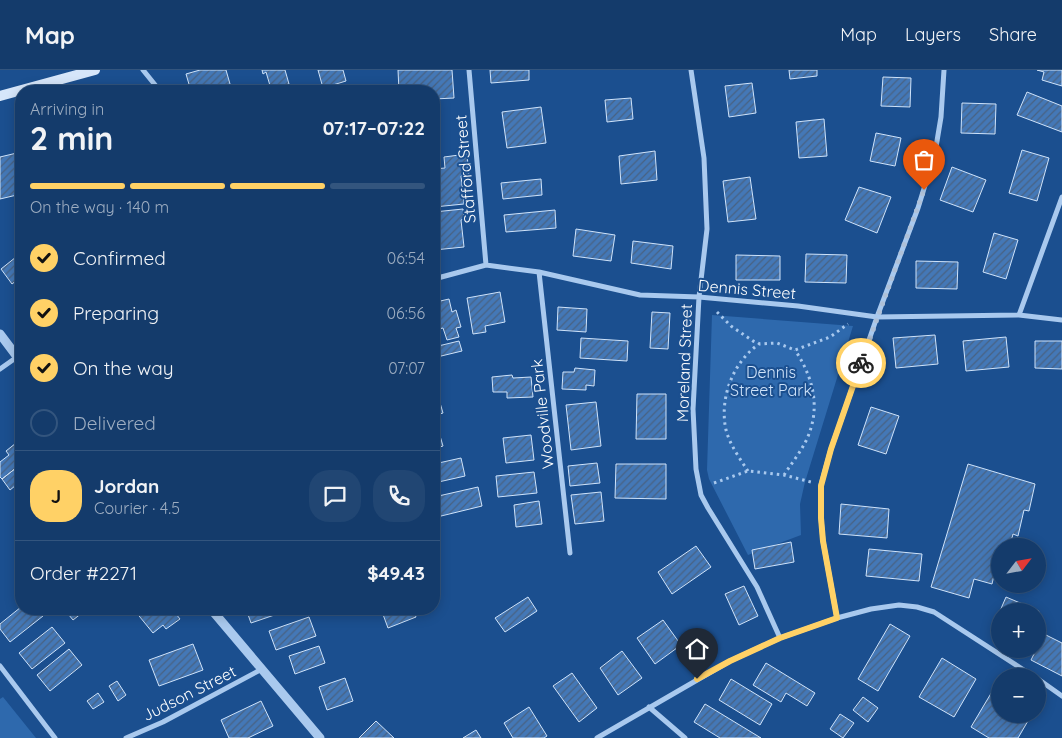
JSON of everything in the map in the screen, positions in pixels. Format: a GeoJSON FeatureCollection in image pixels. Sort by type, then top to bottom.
{"type":"FeatureCollection","features":[{"type":"Feature","properties":{"kind":"main road"},"geometry":{"type":"LineString","coordinates":[[40,85],[95,70]]}},
{"type":"Feature","properties":{"kind":"main road"},"geometry":{"type":"LineString","coordinates":[[0,96],[15,92]]}},
{"type":"Feature","properties":{"kind":"street"},"geometry":{"type":"LineString","coordinates":[[143,70],[155,85]]}},
{"type":"Feature","properties":{"kind":"street","name":"Stafford Street"},"geometry":{"type":"LineString","coordinates":[[469,70],[486,265]]}},
{"type":"Feature","properties":{"kind":"street","name":"Moreland Street"},"geometry":{"type":"LineString","coordinates":[[691,70],[704,158],[706,229],[699,297],[693,409],[696,469],[702,495],[756,588],[780,638]]}},
{"type":"Feature","properties":{"kind":"street"},"geometry":{"type":"LineString","coordinates":[[837,618],[823,541],[821,486],[831,449],[877,317],[918,208],[935,153],[941,117],[944,70]]}},
{"type":"Feature","properties":{"kind":"street"},"geometry":{"type":"LineString","coordinates":[[1019,314],[1062,197]]}},
{"type":"Feature","properties":{"kind":"street","name":"Dennis Street"},"geometry":{"type":"LineString","coordinates":[[440,277],[486,265],[539,272],[640,295],[699,297],[798,306],[877,317],[1019,314],[1062,320]]}},
{"type":"Feature","properties":{"kind":"street","name":"Woodville Park"},"geometry":{"type":"LineString","coordinates":[[539,272],[570,553]]}},
{"type":"Feature","properties":{"kind":"street"},"geometry":{"type":"LineString","coordinates":[[0,334],[15,354]]}},
{"type":"Feature","properties":{"kind":"street"},"geometry":{"type":"LineString","coordinates":[[0,369],[15,361]]}},
{"type":"Feature","properties":{"kind":"street"},"geometry":{"type":"LineString","coordinates":[[597,738],[730,661],[780,638],[871,608],[899,605],[917,607],[934,612],[1021,668]]}},
{"type":"Feature","properties":{"kind":"street"},"geometry":{"type":"LineString","coordinates":[[216,615],[320,738]]}},
{"type":"Feature","properties":{"kind":"street"},"geometry":{"type":"LineString","coordinates":[[0,666],[55,738]]}},
{"type":"Feature","properties":{"kind":"street","name":"Judson Street"},"geometry":{"type":"LineString","coordinates":[[126,738],[163,722],[262,670]]}},
{"type":"Feature","properties":{"kind":"street"},"geometry":{"type":"LineString","coordinates":[[1046,685],[1062,696]]}},
{"type":"Feature","properties":{"kind":"street"},"geometry":{"type":"LineString","coordinates":[[649,707],[685,738]]}},
{"type":"Feature","properties":{"kind":"path"},"geometry":{"type":"LineString","coordinates":[[717,312],[731,326],[760,344]]}},
{"type":"Feature","properties":{"kind":"path"},"geometry":{"type":"LineString","coordinates":[[795,350],[830,337],[850,323]]}},
{"type":"Feature","properties":{"kind":"path"},"geometry":{"type":"LineString","coordinates":[[748,471],[726,430],[725,403],[728,388],[734,374],[750,351],[760,344],[777,343],[795,350],[812,382],[814,399],[810,432],[803,447],[784,474]]}},
{"type":"Feature","properties":{"kind":"path"},"geometry":{"type":"LineString","coordinates":[[714,483],[748,471],[784,474],[810,482]]}},
{"type":"Feature","properties":{"kind":"green space","name":"Dennis Street Park"},"geometry":{"type":"Polygon","coordinates":[[[712,315],[853,326],[805,482],[800,504],[801,535],[748,555],[709,479],[707,470],[712,315]]]}},
{"type":"Feature","properties":{"kind":"green space"},"geometry":{"type":"Polygon","coordinates":[[[3,697],[36,738],[0,738],[0,699],[3,697]]]}},
{"type":"Feature","properties":{"kind":"building"},"geometry":{"type":"Polygon","coordinates":[[[200,70],[226,70],[230,85],[189,85],[186,74],[200,70]]]}},
{"type":"Feature","properties":{"kind":"building"},"geometry":{"type":"Polygon","coordinates":[[[262,70],[285,70],[289,84],[270,85],[266,72],[263,74],[262,70]]]}},
{"type":"Feature","properties":{"kind":"building"},"geometry":{"type":"Polygon","coordinates":[[[318,70],[343,70],[346,81],[333,85],[322,85],[318,70]]]}},
{"type":"Feature","properties":{"kind":"building"},"geometry":{"type":"Polygon","coordinates":[[[398,70],[452,70],[454,98],[440,99],[440,85],[399,85],[398,70]]]}},
{"type":"Feature","properties":{"kind":"building"},"geometry":{"type":"Polygon","coordinates":[[[490,70],[529,70],[529,80],[491,83],[490,70]]]}},
{"type":"Feature","properties":{"kind":"building"},"geometry":{"type":"Polygon","coordinates":[[[789,70],[817,70],[817,76],[790,79],[789,70]]]}},
{"type":"Feature","properties":{"kind":"building"},"geometry":{"type":"Polygon","coordinates":[[[1037,70],[1062,70],[1062,86],[1042,80],[1044,72],[1037,70]]]}},
{"type":"Feature","properties":{"kind":"building"},"geometry":{"type":"Polygon","coordinates":[[[883,77],[911,78],[910,107],[881,106],[883,77]]]}},
{"type":"Feature","properties":{"kind":"building"},"geometry":{"type":"Polygon","coordinates":[[[752,83],[756,113],[729,117],[725,86],[752,83]]]}},
{"type":"Feature","properties":{"kind":"building"},"geometry":{"type":"Polygon","coordinates":[[[1027,92],[1062,106],[1062,132],[1017,115],[1027,92]]]}},
{"type":"Feature","properties":{"kind":"building"},"geometry":{"type":"Polygon","coordinates":[[[631,98],[633,119],[607,122],[605,100],[631,98]]]}},
{"type":"Feature","properties":{"kind":"building"},"geometry":{"type":"Polygon","coordinates":[[[962,103],[996,104],[995,134],[961,133],[962,103]]]}},
{"type":"Feature","properties":{"kind":"building"},"geometry":{"type":"Polygon","coordinates":[[[541,107],[546,143],[507,148],[502,112],[541,107]]]}},
{"type":"Feature","properties":{"kind":"building"},"geometry":{"type":"Polygon","coordinates":[[[824,119],[827,156],[799,158],[796,122],[824,119]]]}},
{"type":"Feature","properties":{"kind":"building"},"geometry":{"type":"Polygon","coordinates":[[[876,133],[901,138],[895,166],[870,161],[876,133]]]}},
{"type":"Feature","properties":{"kind":"building"},"geometry":{"type":"Polygon","coordinates":[[[1022,150],[1049,158],[1037,201],[1009,193],[1022,150]]]}},
{"type":"Feature","properties":{"kind":"building"},"geometry":{"type":"Polygon","coordinates":[[[655,151],[657,180],[621,184],[619,156],[655,151]]]}},
{"type":"Feature","properties":{"kind":"building"},"geometry":{"type":"Polygon","coordinates":[[[15,153],[15,195],[0,199],[0,157],[15,153]]]}},
{"type":"Feature","properties":{"kind":"building"},"geometry":{"type":"Polygon","coordinates":[[[467,154],[469,176],[461,176],[464,204],[440,206],[440,168],[445,168],[444,157],[467,154]]]}},
{"type":"Feature","properties":{"kind":"building"},"geometry":{"type":"Polygon","coordinates":[[[952,167],[986,180],[973,212],[940,200],[952,167]]]}},
{"type":"Feature","properties":{"kind":"building"},"geometry":{"type":"Polygon","coordinates":[[[750,177],[756,219],[728,222],[723,181],[750,177]]]}},
{"type":"Feature","properties":{"kind":"building"},"geometry":{"type":"Polygon","coordinates":[[[541,179],[542,195],[503,199],[501,183],[541,179]]]}},
{"type":"Feature","properties":{"kind":"building"},"geometry":{"type":"Polygon","coordinates":[[[859,187],[891,197],[877,233],[845,220],[859,187]]]}},
{"type":"Feature","properties":{"kind":"building"},"geometry":{"type":"Polygon","coordinates":[[[463,209],[464,219],[461,220],[464,247],[440,249],[440,211],[463,209]]]}},
{"type":"Feature","properties":{"kind":"building"},"geometry":{"type":"Polygon","coordinates":[[[555,210],[556,228],[506,232],[504,215],[555,210]]]}},
{"type":"Feature","properties":{"kind":"building"},"geometry":{"type":"Polygon","coordinates":[[[576,229],[615,235],[611,261],[573,256],[576,229]]]}},
{"type":"Feature","properties":{"kind":"building"},"geometry":{"type":"Polygon","coordinates":[[[994,233],[1018,240],[1006,279],[983,272],[994,233]]]}},
{"type":"Feature","properties":{"kind":"building"},"geometry":{"type":"Polygon","coordinates":[[[633,241],[673,246],[671,269],[631,263],[633,241]]]}},
{"type":"Feature","properties":{"kind":"building"},"geometry":{"type":"Polygon","coordinates":[[[806,254],[847,255],[846,283],[805,282],[806,254]]]}},
{"type":"Feature","properties":{"kind":"building"},"geometry":{"type":"Polygon","coordinates":[[[736,255],[780,256],[780,280],[736,280],[736,255]]]}},
{"type":"Feature","properties":{"kind":"building"},"geometry":{"type":"Polygon","coordinates":[[[15,258],[15,282],[12,284],[1,269],[15,258]]]}},
{"type":"Feature","properties":{"kind":"building"},"geometry":{"type":"Polygon","coordinates":[[[916,261],[958,262],[957,289],[916,288],[916,261]]]}},
{"type":"Feature","properties":{"kind":"building"},"geometry":{"type":"Polygon","coordinates":[[[500,292],[505,322],[485,326],[486,332],[473,334],[467,298],[500,292]]]}},
{"type":"Feature","properties":{"kind":"building"},"geometry":{"type":"Polygon","coordinates":[[[449,299],[452,312],[456,310],[461,327],[456,328],[459,337],[447,340],[443,328],[440,329],[440,301],[449,299]]]}},
{"type":"Feature","properties":{"kind":"building"},"geometry":{"type":"Polygon","coordinates":[[[558,307],[587,309],[586,332],[557,330],[558,307]]]}},
{"type":"Feature","properties":{"kind":"building"},"geometry":{"type":"Polygon","coordinates":[[[652,312],[670,313],[668,349],[650,348],[652,312]]]}},
{"type":"Feature","properties":{"kind":"building"},"geometry":{"type":"Polygon","coordinates":[[[935,335],[938,364],[896,368],[893,338],[935,335]]]}},
{"type":"Feature","properties":{"kind":"building"},"geometry":{"type":"Polygon","coordinates":[[[1006,337],[1009,367],[966,371],[963,341],[1006,337]]]}},
{"type":"Feature","properties":{"kind":"building"},"geometry":{"type":"Polygon","coordinates":[[[581,338],[628,341],[627,361],[580,358],[581,338]]]}},
{"type":"Feature","properties":{"kind":"building"},"geometry":{"type":"Polygon","coordinates":[[[459,341],[462,351],[440,356],[440,346],[459,341]]]}},
{"type":"Feature","properties":{"kind":"building"},"geometry":{"type":"Polygon","coordinates":[[[1035,341],[1062,341],[1062,369],[1035,368],[1035,341]]]}},
{"type":"Feature","properties":{"kind":"building"},"geometry":{"type":"Polygon","coordinates":[[[575,368],[595,370],[594,386],[586,385],[586,390],[562,389],[563,372],[574,372],[575,368]]]}},
{"type":"Feature","properties":{"kind":"building"},"geometry":{"type":"Polygon","coordinates":[[[512,375],[513,378],[531,377],[533,397],[507,398],[507,392],[493,392],[492,377],[512,375]]]}},
{"type":"Feature","properties":{"kind":"building"},"geometry":{"type":"Polygon","coordinates":[[[637,394],[666,394],[666,439],[636,439],[637,394]]]}},
{"type":"Feature","properties":{"kind":"building"},"geometry":{"type":"Polygon","coordinates":[[[596,402],[601,446],[571,450],[566,405],[596,402]]]}},
{"type":"Feature","properties":{"kind":"building"},"geometry":{"type":"Polygon","coordinates":[[[440,403],[443,413],[440,414],[440,403]]]}},
{"type":"Feature","properties":{"kind":"building"},"geometry":{"type":"Polygon","coordinates":[[[871,407],[899,416],[886,454],[858,445],[871,407]]]}},
{"type":"Feature","properties":{"kind":"building"},"geometry":{"type":"Polygon","coordinates":[[[531,435],[534,460],[506,463],[503,438],[531,435]]]}},
{"type":"Feature","properties":{"kind":"building"},"geometry":{"type":"Polygon","coordinates":[[[440,436],[443,446],[440,447],[440,436]]]}},
{"type":"Feature","properties":{"kind":"building"},"geometry":{"type":"Polygon","coordinates":[[[15,444],[15,469],[2,479],[0,477],[0,462],[9,455],[6,451],[15,444]]]}},
{"type":"Feature","properties":{"kind":"building"},"geometry":{"type":"Polygon","coordinates":[[[461,458],[465,476],[440,482],[440,463],[461,458]]]}},
{"type":"Feature","properties":{"kind":"building"},"geometry":{"type":"Polygon","coordinates":[[[597,463],[600,483],[570,486],[568,466],[597,463]]]}},
{"type":"Feature","properties":{"kind":"building"},"geometry":{"type":"Polygon","coordinates":[[[616,464],[666,464],[666,499],[615,498],[616,464]]]}},
{"type":"Feature","properties":{"kind":"building"},"geometry":{"type":"Polygon","coordinates":[[[968,464],[1035,484],[1029,511],[1024,510],[1018,536],[1013,534],[1012,538],[991,538],[991,584],[974,579],[969,598],[931,587],[968,464]]]}},
{"type":"Feature","properties":{"kind":"building"},"geometry":{"type":"Polygon","coordinates":[[[15,469],[15,486],[10,490],[2,479],[15,469]]]}},
{"type":"Feature","properties":{"kind":"building"},"geometry":{"type":"Polygon","coordinates":[[[534,472],[537,493],[498,497],[496,476],[534,472]]]}},
{"type":"Feature","properties":{"kind":"building"},"geometry":{"type":"Polygon","coordinates":[[[478,487],[482,506],[440,516],[440,496],[478,487]]]}},
{"type":"Feature","properties":{"kind":"building"},"geometry":{"type":"Polygon","coordinates":[[[601,492],[604,521],[575,524],[571,495],[601,492]]]}},
{"type":"Feature","properties":{"kind":"building"},"geometry":{"type":"Polygon","coordinates":[[[539,501],[542,524],[516,527],[514,505],[539,501]]]}},
{"type":"Feature","properties":{"kind":"building"},"geometry":{"type":"Polygon","coordinates":[[[841,504],[889,509],[887,538],[839,534],[841,504]]]}},
{"type":"Feature","properties":{"kind":"building"},"geometry":{"type":"Polygon","coordinates":[[[791,542],[794,562],[755,569],[752,550],[791,542]]]}},
{"type":"Feature","properties":{"kind":"building"},"geometry":{"type":"Polygon","coordinates":[[[696,546],[711,567],[672,594],[658,572],[696,546]]]}},
{"type":"Feature","properties":{"kind":"building"},"geometry":{"type":"Polygon","coordinates":[[[869,549],[922,554],[919,581],[866,576],[869,549]]]}},
{"type":"Feature","properties":{"kind":"building"},"geometry":{"type":"Polygon","coordinates":[[[744,586],[758,616],[739,625],[725,594],[744,586]]]}},
{"type":"Feature","properties":{"kind":"building"},"geometry":{"type":"Polygon","coordinates":[[[528,597],[537,611],[505,632],[495,618],[528,597]]]}},
{"type":"Feature","properties":{"kind":"building"},"geometry":{"type":"Polygon","coordinates":[[[1006,597],[1020,603],[1003,603],[1006,597]]]}},
{"type":"Feature","properties":{"kind":"building"},"geometry":{"type":"Polygon","coordinates":[[[15,612],[15,615],[43,616],[10,642],[0,629],[0,624],[15,612]]]}},
{"type":"Feature","properties":{"kind":"building"},"geometry":{"type":"Polygon","coordinates":[[[69,615],[79,615],[73,620],[69,615]]]}},
{"type":"Feature","properties":{"kind":"building"},"geometry":{"type":"Polygon","coordinates":[[[138,615],[177,615],[180,619],[166,629],[163,625],[153,633],[138,615]]]}},
{"type":"Feature","properties":{"kind":"building"},"geometry":{"type":"Polygon","coordinates":[[[248,615],[274,615],[251,623],[248,615]]]}},
{"type":"Feature","properties":{"kind":"building"},"geometry":{"type":"Polygon","coordinates":[[[383,615],[415,615],[416,617],[388,628],[383,615]]]}},
{"type":"Feature","properties":{"kind":"building"},"geometry":{"type":"Polygon","coordinates":[[[309,617],[316,636],[276,650],[269,631],[309,617]]]}},
{"type":"Feature","properties":{"kind":"building"},"geometry":{"type":"Polygon","coordinates":[[[663,620],[681,645],[655,664],[637,638],[663,620]]]}},
{"type":"Feature","properties":{"kind":"building"},"geometry":{"type":"Polygon","coordinates":[[[890,624],[910,636],[878,691],[858,679],[890,624]]]}},
{"type":"Feature","properties":{"kind":"building"},"geometry":{"type":"Polygon","coordinates":[[[52,627],[65,643],[32,669],[19,653],[52,627]]]}},
{"type":"Feature","properties":{"kind":"building"},"geometry":{"type":"Polygon","coordinates":[[[1046,635],[1062,643],[1062,676],[1031,660],[1032,658],[1046,658],[1046,635]]]}},
{"type":"Feature","properties":{"kind":"building"},"geometry":{"type":"Polygon","coordinates":[[[193,644],[203,670],[159,686],[149,660],[193,644]]]}},
{"type":"Feature","properties":{"kind":"building"},"geometry":{"type":"Polygon","coordinates":[[[319,646],[325,663],[295,674],[289,656],[319,646]]]}},
{"type":"Feature","properties":{"kind":"building"},"geometry":{"type":"Polygon","coordinates":[[[69,649],[82,665],[50,691],[37,675],[69,649]]]}},
{"type":"Feature","properties":{"kind":"building"},"geometry":{"type":"Polygon","coordinates":[[[622,651],[642,678],[618,695],[600,668],[622,651]]]}},
{"type":"Feature","properties":{"kind":"building"},"geometry":{"type":"Polygon","coordinates":[[[942,658],[976,679],[954,717],[919,697],[942,658]]]}},
{"type":"Feature","properties":{"kind":"building"},"geometry":{"type":"Polygon","coordinates":[[[766,663],[815,693],[807,706],[786,693],[781,702],[753,685],[766,663]]]}},
{"type":"Feature","properties":{"kind":"building"},"geometry":{"type":"Polygon","coordinates":[[[572,673],[597,708],[579,722],[553,686],[572,673]]]}},
{"type":"Feature","properties":{"kind":"building"},"geometry":{"type":"Polygon","coordinates":[[[345,678],[353,701],[327,710],[319,687],[345,678]]]}},
{"type":"Feature","properties":{"kind":"building"},"geometry":{"type":"Polygon","coordinates":[[[731,679],[772,704],[760,725],[719,700],[731,679]]]}},
{"type":"Feature","properties":{"kind":"building"},"geometry":{"type":"Polygon","coordinates":[[[117,681],[126,695],[118,701],[109,686],[117,681]]]}},
{"type":"Feature","properties":{"kind":"building"},"geometry":{"type":"Polygon","coordinates":[[[98,693],[104,702],[93,709],[87,701],[98,693]]]}},
{"type":"Feature","properties":{"kind":"building"},"geometry":{"type":"Polygon","coordinates":[[[991,693],[991,723],[1027,723],[1018,738],[989,738],[971,727],[991,693]]]}},
{"type":"Feature","properties":{"kind":"building"},"geometry":{"type":"Polygon","coordinates":[[[863,697],[878,708],[868,722],[853,710],[863,697]]]}},
{"type":"Feature","properties":{"kind":"building"},"geometry":{"type":"Polygon","coordinates":[[[261,701],[273,726],[248,738],[229,738],[221,720],[261,701]]]}},
{"type":"Feature","properties":{"kind":"building"},"geometry":{"type":"Polygon","coordinates":[[[705,704],[761,738],[720,738],[694,722],[705,704]]]}},
{"type":"Feature","properties":{"kind":"building"},"geometry":{"type":"Polygon","coordinates":[[[529,707],[547,736],[544,738],[513,738],[504,723],[529,707]]]}},
{"type":"Feature","properties":{"kind":"building"},"geometry":{"type":"Polygon","coordinates":[[[840,714],[854,723],[843,738],[830,729],[840,714]]]}},
{"type":"Feature","properties":{"kind":"building"},"geometry":{"type":"Polygon","coordinates":[[[376,721],[394,738],[359,738],[376,721]]]}},
{"type":"Feature","properties":{"kind":"building"},"geometry":{"type":"Polygon","coordinates":[[[476,730],[481,738],[463,738],[476,730]]]}},
{"type":"Feature","properties":{"kind":"way so far"},"geometry":{"type":"LineString","coordinates":[[861,363],[924,190]]}},
{"type":"Feature","properties":{"kind":"route"},"geometry":{"type":"LineString","coordinates":[[697,679],[730,661],[780,638],[837,618],[823,541],[821,486],[831,449],[861,363]]}}]}
